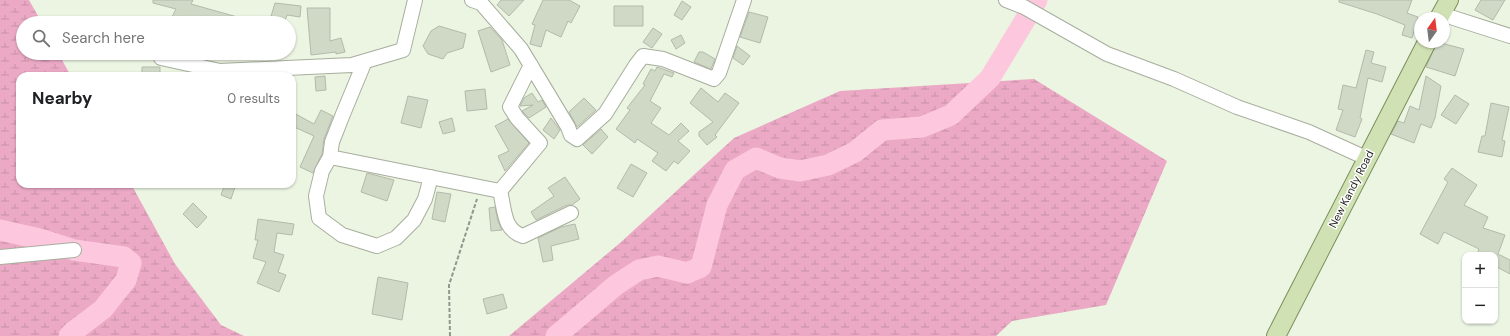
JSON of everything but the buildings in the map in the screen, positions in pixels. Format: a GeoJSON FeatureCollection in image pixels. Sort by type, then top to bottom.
{"type":"FeatureCollection","features":[{"type":"Feature","properties":{"kind":"main road","name":"New Kandy Road"},"geometry":{"type":"LineString","coordinates":[[1276,336],[1366,158],[1424,48]]}},
{"type":"Feature","properties":{"kind":"street"},"geometry":{"type":"LineString","coordinates":[[218,72],[352,65],[403,50],[414,0]]}},
{"type":"Feature","properties":{"kind":"street"},"geometry":{"type":"LineString","coordinates":[[472,0],[481,3],[522,49],[568,127],[571,135],[577,139],[605,114],[643,56],[663,58],[714,79],[718,73],[744,0]]}},
{"type":"Feature","properties":{"kind":"street"},"geometry":{"type":"LineString","coordinates":[[1006,0],[1024,7],[1107,54],[1174,80],[1237,107],[1309,132],[1366,158]]}},
{"type":"Feature","properties":{"kind":"street"},"geometry":{"type":"LineString","coordinates":[[1443,11],[1510,36]]}},
{"type":"Feature","properties":{"kind":"street"},"geometry":{"type":"LineString","coordinates":[[168,60],[211,72]]}},
{"type":"Feature","properties":{"kind":"street"},"geometry":{"type":"LineString","coordinates":[[365,61],[332,142],[330,157],[322,171],[316,196],[319,218],[342,235],[377,246],[396,238],[414,220],[425,199],[431,177]]}},
{"type":"Feature","properties":{"kind":"street"},"geometry":{"type":"LineString","coordinates":[[500,191],[540,143],[517,118],[510,107],[531,65]]}},
{"type":"Feature","properties":{"kind":"street"},"geometry":{"type":"LineString","coordinates":[[330,157],[500,191]]}},
{"type":"Feature","properties":{"kind":"street"},"geometry":{"type":"LineString","coordinates":[[500,191],[508,226],[515,233],[524,236],[571,213]]}},
{"type":"Feature","properties":{"kind":"street"},"geometry":{"type":"LineString","coordinates":[[0,257],[74,250]]}},
{"type":"Feature","properties":{"kind":"path"},"geometry":{"type":"LineString","coordinates":[[450,336],[450,285],[481,187]]}},
{"type":"Feature","properties":{"kind":"green space"},"geometry":{"type":"Polygon","coordinates":[[[0,0],[29,0],[38,16],[16,16],[16,60],[62,60],[69,72],[16,72],[16,188],[133,188],[175,264],[221,325],[244,336],[0,336],[0,0]]]}},
{"type":"Feature","properties":{"kind":"green space"},"geometry":{"type":"Polygon","coordinates":[[[1034,79],[1167,161],[1106,305],[1012,321],[996,336],[509,336],[620,243],[734,138],[840,91],[1034,79]]]}},
{"type":"Feature","properties":{"kind":"waterway"},"geometry":{"type":"LineString","coordinates":[[556,336],[616,285],[639,270],[658,266],[687,273],[701,267],[717,205],[735,170],[756,158],[780,168],[800,171],[828,165],[855,152],[882,130],[922,127],[951,115],[990,78],[1037,0]]}},
{"type":"Feature","properties":{"kind":"waterway"},"geometry":{"type":"LineString","coordinates":[[0,230],[40,239],[74,250],[124,257],[131,263],[126,280],[103,309],[69,336]]}}]}
